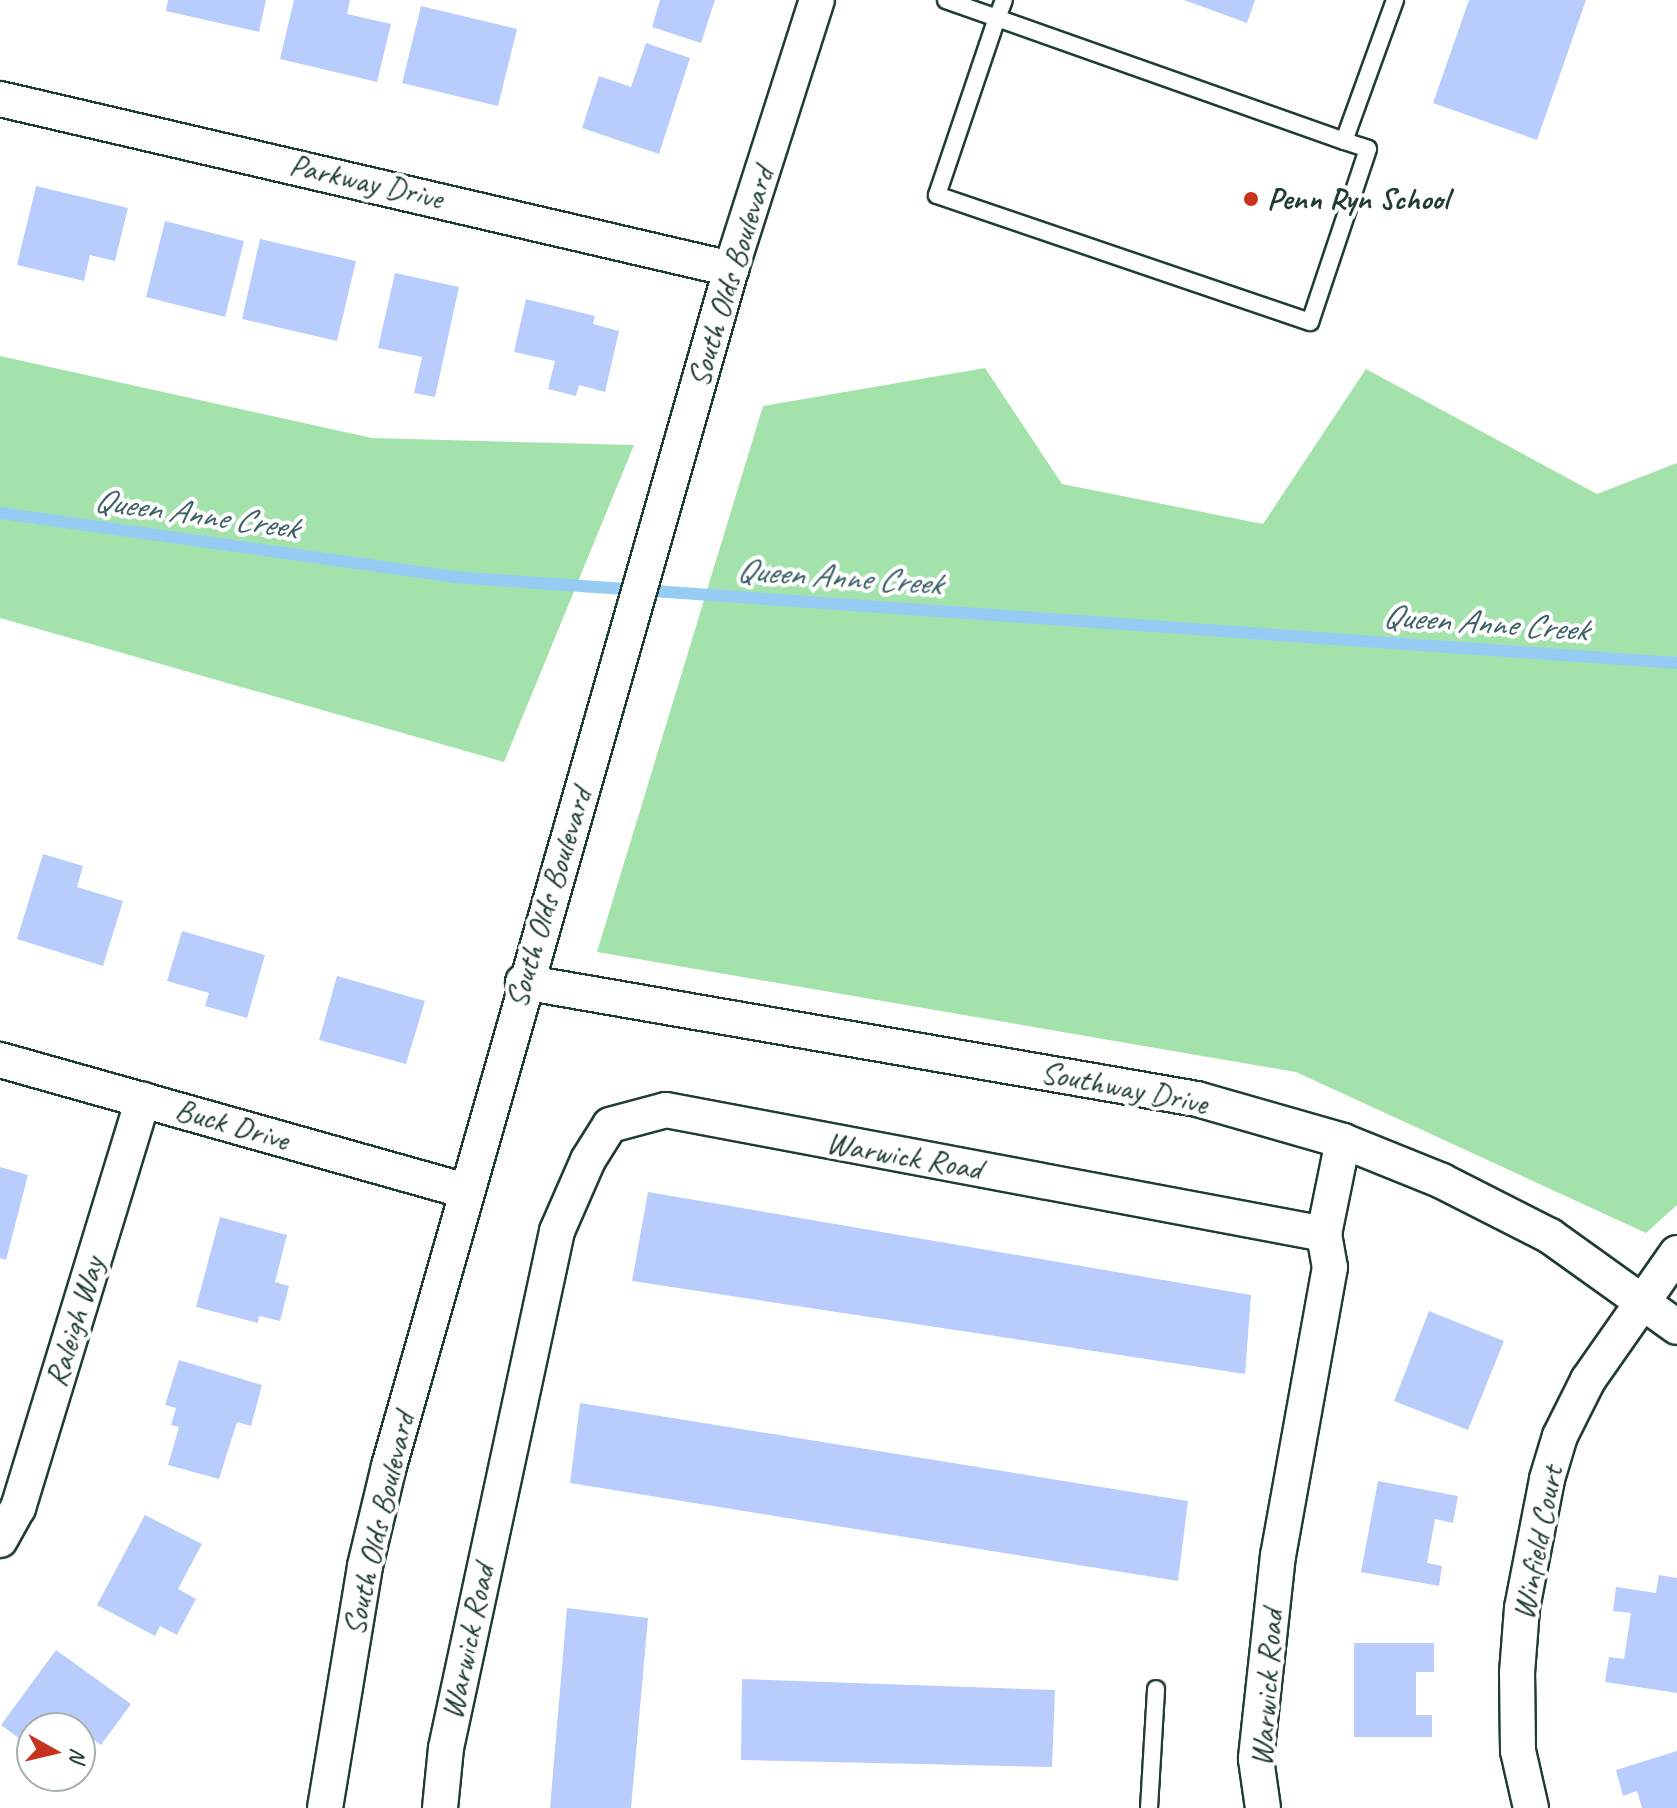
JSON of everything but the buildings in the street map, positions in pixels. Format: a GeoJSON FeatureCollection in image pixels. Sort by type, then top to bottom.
{"type":"FeatureCollection","features":[{"type":"Feature","properties":{"kind":"street","name":"South Olds Boulevard"},"geometry":{"type":"LineString","coordinates":[[325,1808],[365,1566],[465,1191],[731,269],[817,0]]}},
{"type":"Feature","properties":{"kind":"street","name":"Parkway Drive"},"geometry":{"type":"LineString","coordinates":[[0,99],[731,269]]}},
{"type":"Feature","properties":{"kind":"street","name":"Southway Drive"},"geometry":{"type":"LineString","coordinates":[[523,982],[1197,1099],[1343,1141],[1442,1181],[1550,1236],[1677,1327]]}},
{"type":"Feature","properties":{"kind":"street","name":"Buck Drive"},"geometry":{"type":"LineString","coordinates":[[0,1060],[465,1191]]}},
{"type":"Feature","properties":{"kind":"street","name":"Raleigh Way"},"geometry":{"type":"LineString","coordinates":[[0,1540],[18,1508],[143,1100]]}},
{"type":"Feature","properties":{"kind":"street","name":"Warwick Road"},"geometry":{"type":"LineString","coordinates":[[440,1808],[446,1748],[557,1231],[588,1160],[610,1125],[666,1110],[1324,1234],[1330,1267],[1278,1555],[1258,1743],[1263,1808]]}},
{"type":"Feature","properties":{"kind":"street"},"geometry":{"type":"LineString","coordinates":[[1324,1234],[1343,1141]]}},
{"type":"Feature","properties":{"kind":"street","name":"Winfield Court"},"geometry":{"type":"LineString","coordinates":[[1531,1808],[1518,1751],[1517,1673],[1522,1608],[1547,1479],[1560,1436],[1588,1380],[1647,1303],[1677,1253]]}},
{"type":"Feature","properties":{"kind":"lane"},"geometry":{"type":"LineString","coordinates":[[946,0],[997,18],[1344,141],[1368,149],[1310,322],[937,195],[997,18],[1004,0]]}},
{"type":"Feature","properties":{"kind":"lane"},"geometry":{"type":"LineString","coordinates":[[1344,141],[1395,0]]}},
{"type":"Feature","properties":{"kind":"lane"},"geometry":{"type":"LineString","coordinates":[[1149,1808],[1156,1689]]}},
{"type":"Feature","properties":{"kind":"green space"},"geometry":{"type":"Polygon","coordinates":[[[0,356],[372,438],[634,445],[504,762],[0,618],[0,356]]]}},
{"type":"Feature","properties":{"kind":"green space"},"geometry":{"type":"Polygon","coordinates":[[[985,368],[1062,484],[1263,524],[1366,369],[1597,494],[1677,463],[1677,1205],[1646,1233],[1296,1072],[597,952],[763,406],[985,368]]]}},
{"type":"Feature","properties":{"kind":"waterway","name":"Queen Anne Creek"},"geometry":{"type":"LineString","coordinates":[[0,513],[453,577],[1677,663]]}},
{"type":"Feature","properties":{"kind":"place","name":"Penn Ryn School"},"geometry":{"type":"Point","coordinates":[1251,199]}}]}
